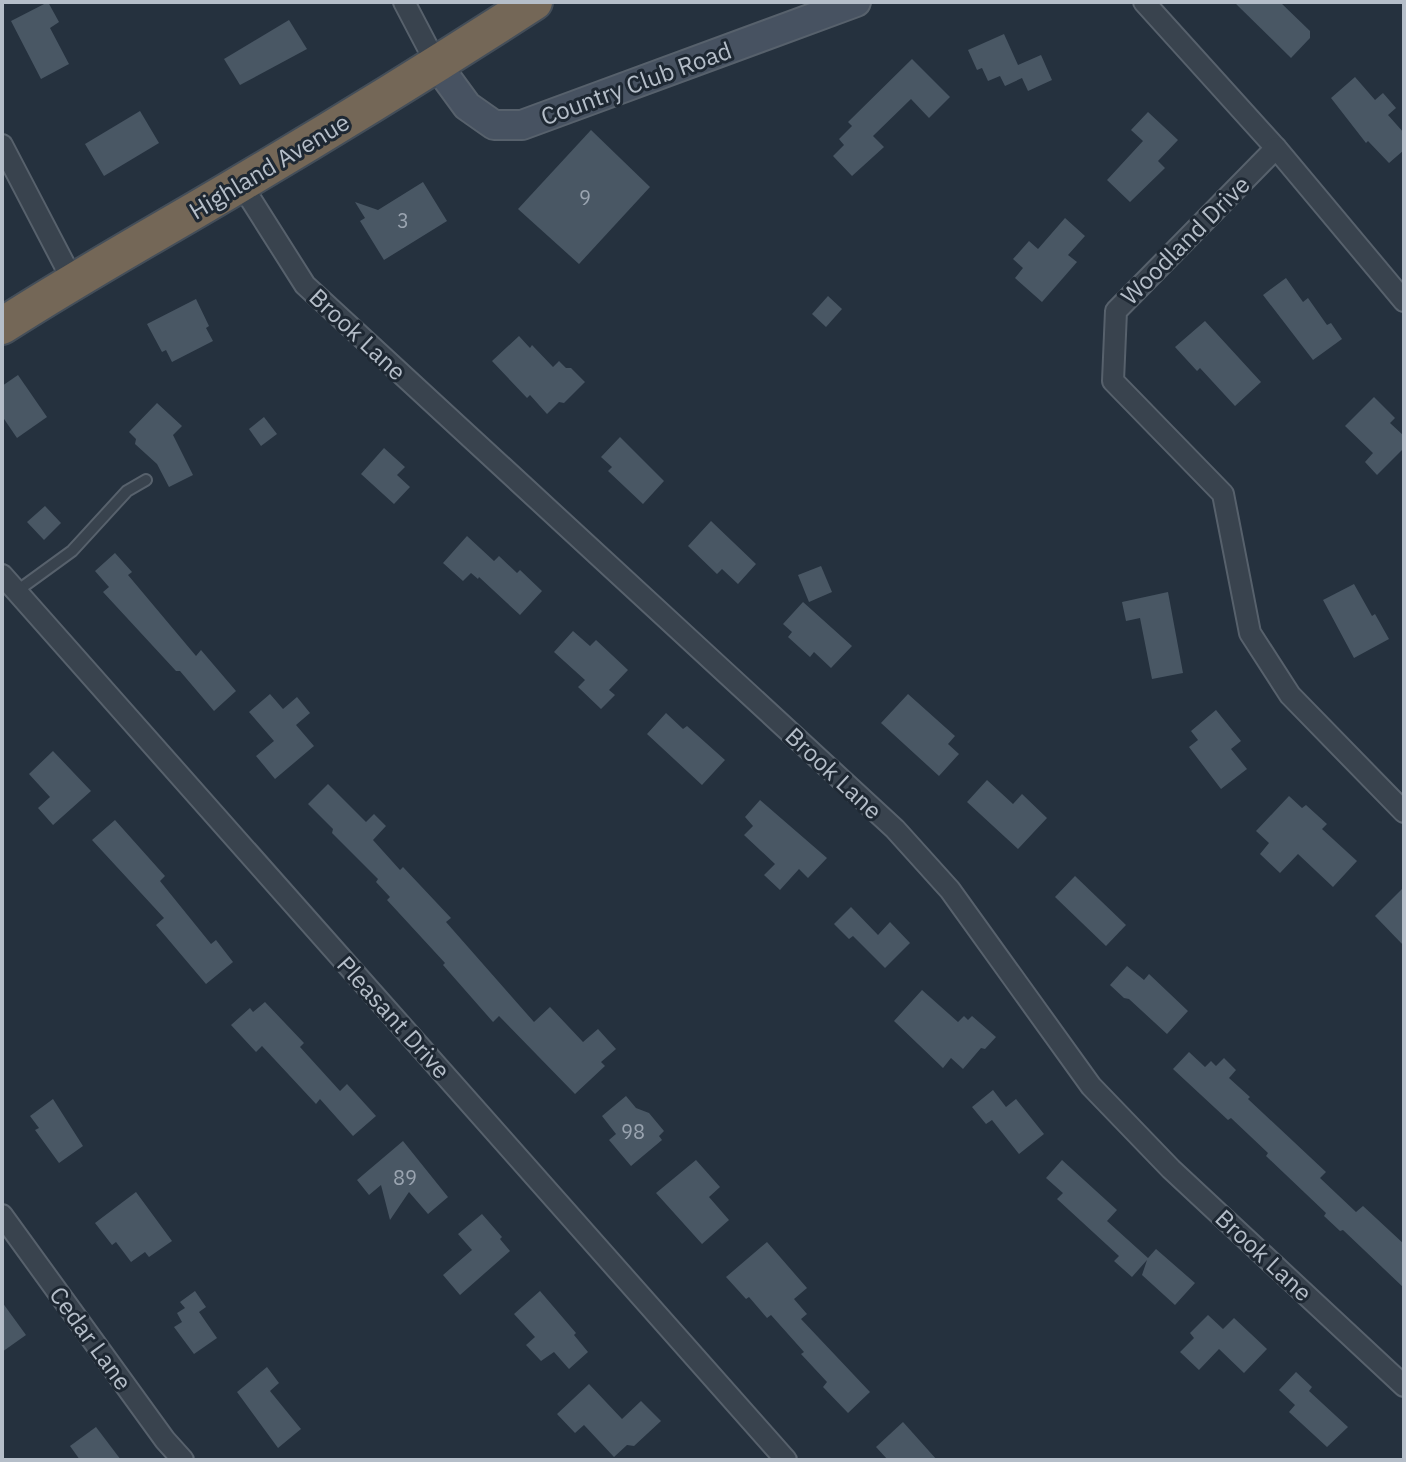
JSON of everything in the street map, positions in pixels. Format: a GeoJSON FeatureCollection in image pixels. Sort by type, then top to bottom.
{"type":"FeatureCollection","features":[{"type":"Feature","properties":{"kind":"highway","name":"Highland Avenue"},"geometry":{"type":"LineString","coordinates":[[2,326],[437,65],[534,2]]}},
{"type":"Feature","properties":{"kind":"street"},"geometry":{"type":"LineString","coordinates":[[404,2],[437,65]]}},
{"type":"Feature","properties":{"kind":"street","name":"Country Club Road"},"geometry":{"type":"LineString","coordinates":[[437,65],[467,106],[494,125],[522,125],[856,2]]}},
{"type":"Feature","properties":{"kind":"street"},"geometry":{"type":"LineString","coordinates":[[1144,2],[1276,148],[1404,301]]}},
{"type":"Feature","properties":{"kind":"street"},"geometry":{"type":"LineString","coordinates":[[2,145],[73,281]]}},
{"type":"Feature","properties":{"kind":"street","name":"Woodland Drive"},"geometry":{"type":"LineString","coordinates":[[1276,148],[1116,311],[1113,381],[1223,494],[1250,633],[1290,695],[1404,812]]}},
{"type":"Feature","properties":{"kind":"street","name":"Brook Lane"},"geometry":{"type":"LineString","coordinates":[[241,184],[305,285],[895,829],[950,890],[1091,1086],[1171,1169],[1404,1386]]}},
{"type":"Feature","properties":{"kind":"street","name":"Pleasant Drive"},"geometry":{"type":"LineString","coordinates":[[2,575],[786,1460]]}},
{"type":"Feature","properties":{"kind":"street","name":"Cedar Lane"},"geometry":{"type":"LineString","coordinates":[[2,1215],[165,1440],[183,1460]]}},
{"type":"Feature","properties":{"kind":"lane"},"geometry":{"type":"LineString","coordinates":[[17,591],[72,551],[127,491],[146,480]]}},
{"type":"Feature","properties":{"kind":"building"},"geometry":{"type":"Polygon","coordinates":[[[48,2],[59,22],[50,28],[69,64],[41,79],[11,21],[48,2]]]}},
{"type":"Feature","properties":{"kind":"building"},"geometry":{"type":"Polygon","coordinates":[[[1234,2],[1280,2],[1310,31],[1310,38],[1291,58],[1234,2]]]}},
{"type":"Feature","properties":{"kind":"building"},"geometry":{"type":"Polygon","coordinates":[[[289,20],[307,49],[240,85],[224,59],[289,20]]]}},
{"type":"Feature","properties":{"kind":"building"},"geometry":{"type":"Polygon","coordinates":[[[1004,34],[1018,65],[1041,55],[1052,80],[1028,91],[1022,78],[1005,86],[1000,76],[988,81],[982,68],[977,70],[968,50],[1004,34]]]}},
{"type":"Feature","properties":{"kind":"building"},"geometry":{"type":"Polygon","coordinates":[[[912,59],[950,97],[929,118],[911,99],[873,136],[884,147],[852,176],[833,156],[844,145],[839,139],[852,126],[848,122],[912,59]]]}},
{"type":"Feature","properties":{"kind":"building"},"geometry":{"type":"Polygon","coordinates":[[[1355,77],[1375,100],[1383,93],[1396,108],[1388,115],[1404,133],[1404,150],[1389,163],[1368,141],[1366,143],[1331,98],[1355,77]]]}},
{"type":"Feature","properties":{"kind":"building"},"geometry":{"type":"Polygon","coordinates":[[[140,111],[159,143],[104,176],[85,144],[140,111]]]}},
{"type":"Feature","properties":{"kind":"building"},"geometry":{"type":"Polygon","coordinates":[[[1148,112],[1178,140],[1158,161],[1165,168],[1130,202],[1107,180],[1143,141],[1131,130],[1148,112]]]}},
{"type":"Feature","properties":{"kind":"building"},"geometry":{"type":"Polygon","coordinates":[[[591,130],[650,187],[579,264],[518,209],[591,130]]]}},
{"type":"Feature","properties":{"kind":"building"},"geometry":{"type":"Polygon","coordinates":[[[423,182],[447,221],[384,260],[360,221],[365,218],[355,202],[378,210],[423,182]]]}},
{"type":"Feature","properties":{"kind":"building"},"geometry":{"type":"Polygon","coordinates":[[[1065,218],[1085,236],[1068,255],[1077,262],[1042,302],[1015,278],[1023,268],[1013,259],[1029,241],[1038,249],[1065,218]]]}},
{"type":"Feature","properties":{"kind":"building"},"geometry":{"type":"Polygon","coordinates":[[[1286,278],[1303,302],[1308,298],[1327,325],[1331,323],[1342,339],[1313,360],[1263,295],[1286,278]]]}},
{"type":"Feature","properties":{"kind":"building"},"geometry":{"type":"Polygon","coordinates":[[[828,296],[842,309],[826,327],[812,314],[828,296]]]}},
{"type":"Feature","properties":{"kind":"building"},"geometry":{"type":"Polygon","coordinates":[[[196,299],[213,341],[172,362],[166,350],[162,352],[147,324],[196,299]]]}},
{"type":"Feature","properties":{"kind":"building"},"geometry":{"type":"Polygon","coordinates":[[[1205,321],[1261,382],[1235,406],[1200,368],[1197,371],[1175,347],[1205,321]]]}},
{"type":"Feature","properties":{"kind":"building"},"geometry":{"type":"Polygon","coordinates":[[[519,336],[553,367],[559,361],[585,382],[564,403],[559,402],[547,414],[492,361],[519,336]]]}},
{"type":"Feature","properties":{"kind":"building"},"geometry":{"type":"Polygon","coordinates":[[[18,375],[47,417],[17,438],[2,416],[2,386],[18,375]]]}},
{"type":"Feature","properties":{"kind":"building"},"geometry":{"type":"Polygon","coordinates":[[[1374,397],[1395,418],[1390,423],[1404,436],[1404,448],[1377,475],[1365,462],[1373,453],[1345,426],[1374,397]]]}},
{"type":"Feature","properties":{"kind":"building"},"geometry":{"type":"Polygon","coordinates":[[[157,403],[182,426],[173,435],[193,475],[169,487],[157,464],[135,444],[136,439],[129,432],[157,403]]]}},
{"type":"Feature","properties":{"kind":"building"},"geometry":{"type":"Polygon","coordinates":[[[264,417],[277,434],[261,446],[249,429],[264,417]]]}},
{"type":"Feature","properties":{"kind":"building"},"geometry":{"type":"Polygon","coordinates":[[[620,437],[664,481],[643,504],[608,471],[612,467],[601,457],[620,437]]]}},
{"type":"Feature","properties":{"kind":"building"},"geometry":{"type":"Polygon","coordinates":[[[384,448],[405,467],[397,475],[410,487],[394,504],[361,474],[384,448]]]}},
{"type":"Feature","properties":{"kind":"building"},"geometry":{"type":"Polygon","coordinates":[[[45,506],[61,523],[44,540],[27,522],[45,506]]]}},
{"type":"Feature","properties":{"kind":"building"},"geometry":{"type":"Polygon","coordinates":[[[711,521],[756,564],[738,584],[722,569],[717,574],[688,546],[711,521]]]}},
{"type":"Feature","properties":{"kind":"building"},"geometry":{"type":"Polygon","coordinates":[[[467,536],[494,561],[499,556],[542,591],[520,615],[479,577],[471,573],[463,581],[443,563],[467,536]]]}},
{"type":"Feature","properties":{"kind":"building"},"geometry":{"type":"Polygon","coordinates":[[[115,553],[132,572],[128,575],[196,656],[201,650],[236,691],[214,711],[180,671],[176,671],[103,592],[109,587],[95,571],[115,553]]]}},
{"type":"Feature","properties":{"kind":"building"},"geometry":{"type":"Polygon","coordinates":[[[821,566],[832,592],[809,602],[798,575],[821,566]]]}},
{"type":"Feature","properties":{"kind":"building"},"geometry":{"type":"Polygon","coordinates":[[[1354,584],[1389,639],[1354,658],[1323,600],[1354,584]]]}},
{"type":"Feature","properties":{"kind":"building"},"geometry":{"type":"Polygon","coordinates":[[[1168,592],[1183,673],[1152,679],[1140,618],[1126,621],[1122,602],[1168,592]]]}},
{"type":"Feature","properties":{"kind":"building"},"geometry":{"type":"Polygon","coordinates":[[[803,602],[852,646],[831,668],[814,652],[810,657],[788,637],[792,632],[783,624],[803,602]]]}},
{"type":"Feature","properties":{"kind":"building"},"geometry":{"type":"Polygon","coordinates":[[[573,631],[590,646],[596,640],[628,670],[609,690],[615,695],[601,709],[578,687],[585,680],[554,652],[573,631]]]}},
{"type":"Feature","properties":{"kind":"building"},"geometry":{"type":"Polygon","coordinates":[[[270,694],[283,709],[297,697],[310,713],[296,725],[314,746],[275,779],[256,756],[274,741],[249,712],[270,694]]]}},
{"type":"Feature","properties":{"kind":"building"},"geometry":{"type":"Polygon","coordinates":[[[908,694],[955,736],[948,744],[959,754],[939,776],[881,723],[908,694]]]}},
{"type":"Feature","properties":{"kind":"building"},"geometry":{"type":"Polygon","coordinates":[[[1216,710],[1241,741],[1231,749],[1247,769],[1221,789],[1189,747],[1198,740],[1191,731],[1216,710]]]}},
{"type":"Feature","properties":{"kind":"building"},"geometry":{"type":"Polygon","coordinates":[[[666,713],[683,729],[687,726],[725,760],[702,785],[647,734],[666,713]]]}},
{"type":"Feature","properties":{"kind":"building"},"geometry":{"type":"Polygon","coordinates":[[[53,751],[91,791],[53,825],[38,808],[50,797],[29,774],[53,751]]]}},
{"type":"Feature","properties":{"kind":"building"},"geometry":{"type":"Polygon","coordinates":[[[987,780],[1013,804],[1022,794],[1047,818],[1018,849],[967,802],[987,780]]]}},
{"type":"Feature","properties":{"kind":"building"},"geometry":{"type":"Polygon","coordinates":[[[328,784],[366,822],[374,814],[386,826],[373,840],[451,918],[446,922],[534,1022],[550,1007],[583,1042],[598,1029],[616,1049],[601,1062],[605,1066],[575,1094],[499,1016],[493,1022],[443,965],[445,963],[387,900],[390,897],[376,882],[378,879],[308,804],[328,784]]]}},
{"type":"Feature","properties":{"kind":"building"},"geometry":{"type":"Polygon","coordinates":[[[1289,796],[1302,808],[1306,805],[1327,824],[1322,829],[1357,861],[1333,887],[1298,854],[1280,873],[1260,854],[1269,843],[1256,831],[1289,796]]]}},
{"type":"Feature","properties":{"kind":"building"},"geometry":{"type":"Polygon","coordinates":[[[760,800],[827,858],[808,878],[799,869],[780,890],[764,875],[775,864],[744,835],[753,826],[745,817],[760,800]]]}},
{"type":"Feature","properties":{"kind":"building"},"geometry":{"type":"Polygon","coordinates":[[[115,820],[165,876],[160,881],[211,944],[216,940],[233,962],[206,984],[156,925],[164,918],[92,840],[115,820]]]}},
{"type":"Feature","properties":{"kind":"building"},"geometry":{"type":"Polygon","coordinates":[[[1075,876],[1126,925],[1106,946],[1055,897],[1075,876]]]}},
{"type":"Feature","properties":{"kind":"building"},"geometry":{"type":"Polygon","coordinates":[[[1404,887],[1404,946],[1375,916],[1404,887]]]}},
{"type":"Feature","properties":{"kind":"building"},"geometry":{"type":"Polygon","coordinates":[[[851,907],[878,935],[890,922],[910,943],[885,968],[853,936],[849,939],[834,924],[851,907]]]}},
{"type":"Feature","properties":{"kind":"building"},"geometry":{"type":"Polygon","coordinates":[[[1127,966],[1144,980],[1149,974],[1188,1011],[1167,1034],[1110,985],[1127,966]]]}},
{"type":"Feature","properties":{"kind":"building"},"geometry":{"type":"Polygon","coordinates":[[[922,990],[958,1022],[964,1016],[968,1020],[972,1016],[996,1037],[985,1049],[981,1048],[963,1069],[951,1058],[943,1068],[894,1021],[922,990]]]}},
{"type":"Feature","properties":{"kind":"building"},"geometry":{"type":"Polygon","coordinates":[[[265,1002],[304,1043],[300,1047],[340,1091],[347,1084],[376,1116],[353,1136],[320,1099],[316,1104],[262,1046],[256,1052],[231,1025],[250,1008],[253,1012],[265,1002]]]}},
{"type":"Feature","properties":{"kind":"building"},"geometry":{"type":"Polygon","coordinates":[[[1189,1052],[1205,1067],[1211,1061],[1216,1066],[1224,1058],[1236,1070],[1229,1078],[1326,1172],[1320,1178],[1356,1212],[1363,1206],[1404,1244],[1404,1288],[1324,1216],[1326,1213],[1266,1156],[1268,1153],[1173,1069],[1189,1052]]]}},
{"type":"Feature","properties":{"kind":"building"},"geometry":{"type":"Polygon","coordinates":[[[993,1090],[1006,1107],[1016,1099],[1044,1134],[1019,1154],[992,1120],[986,1124],[972,1107],[993,1090]]]}},
{"type":"Feature","properties":{"kind":"building"},"geometry":{"type":"Polygon","coordinates":[[[626,1096],[636,1108],[649,1113],[664,1131],[659,1136],[662,1140],[631,1166],[609,1140],[616,1134],[602,1116],[626,1096]]]}},
{"type":"Feature","properties":{"kind":"building"},"geometry":{"type":"Polygon","coordinates":[[[53,1099],[83,1146],[59,1163],[35,1130],[39,1128],[30,1116],[53,1099]]]}},
{"type":"Feature","properties":{"kind":"building"},"geometry":{"type":"Polygon","coordinates":[[[403,1141],[448,1197],[428,1214],[409,1192],[390,1220],[381,1185],[369,1195],[357,1180],[403,1141]]]}},
{"type":"Feature","properties":{"kind":"building"},"geometry":{"type":"Polygon","coordinates":[[[696,1160],[720,1187],[709,1197],[729,1220],[702,1244],[656,1193],[696,1160]]]}},
{"type":"Feature","properties":{"kind":"building"},"geometry":{"type":"Polygon","coordinates":[[[1062,1160],[1117,1210],[1107,1221],[1148,1258],[1156,1249],[1195,1283],[1175,1305],[1142,1275],[1147,1260],[1132,1277],[1114,1261],[1119,1256],[1057,1199],[1063,1193],[1046,1178],[1062,1160]]]}},
{"type":"Feature","properties":{"kind":"building"},"geometry":{"type":"Polygon","coordinates":[[[136,1192],[172,1241],[149,1257],[145,1252],[131,1262],[116,1242],[112,1245],[95,1223],[136,1192]]]}},
{"type":"Feature","properties":{"kind":"building"},"geometry":{"type":"Polygon","coordinates":[[[482,1214],[510,1251],[460,1295],[443,1275],[472,1250],[458,1234],[482,1214]]]}},
{"type":"Feature","properties":{"kind":"building"},"geometry":{"type":"Polygon","coordinates":[[[767,1242],[807,1288],[794,1299],[807,1314],[801,1319],[870,1392],[848,1413],[823,1387],[827,1382],[771,1315],[767,1318],[726,1277],[767,1242]]]}},
{"type":"Feature","properties":{"kind":"building"},"geometry":{"type":"Polygon","coordinates":[[[195,1291],[206,1307],[199,1312],[217,1338],[194,1354],[174,1327],[182,1322],[177,1313],[185,1308],[180,1302],[195,1291]]]}},
{"type":"Feature","properties":{"kind":"building"},"geometry":{"type":"Polygon","coordinates":[[[540,1291],[588,1352],[569,1369],[554,1352],[541,1361],[526,1345],[535,1337],[514,1314],[540,1291]]]}},
{"type":"Feature","properties":{"kind":"building"},"geometry":{"type":"Polygon","coordinates":[[[2,1302],[26,1335],[2,1352],[2,1302]]]}},
{"type":"Feature","properties":{"kind":"building"},"geometry":{"type":"Polygon","coordinates":[[[1208,1315],[1223,1329],[1234,1318],[1267,1349],[1244,1373],[1219,1349],[1199,1370],[1180,1352],[1194,1338],[1190,1333],[1208,1315]]]}},
{"type":"Feature","properties":{"kind":"building"},"geometry":{"type":"Polygon","coordinates":[[[267,1367],[279,1383],[270,1391],[301,1429],[278,1448],[237,1392],[267,1367]]]}},
{"type":"Feature","properties":{"kind":"building"},"geometry":{"type":"Polygon","coordinates":[[[1296,1372],[1312,1387],[1309,1391],[1348,1427],[1327,1447],[1289,1412],[1295,1405],[1279,1390],[1296,1372]]]}},
{"type":"Feature","properties":{"kind":"building"},"geometry":{"type":"Polygon","coordinates":[[[589,1384],[622,1419],[641,1401],[661,1421],[634,1446],[627,1445],[614,1457],[584,1425],[575,1433],[557,1414],[589,1384]]]}},
{"type":"Feature","properties":{"kind":"building"},"geometry":{"type":"Polygon","coordinates":[[[903,1422],[937,1460],[888,1460],[876,1447],[903,1422]]]}},
{"type":"Feature","properties":{"kind":"building"},"geometry":{"type":"Polygon","coordinates":[[[96,1427],[121,1460],[80,1460],[70,1446],[96,1427]]]}}]}
